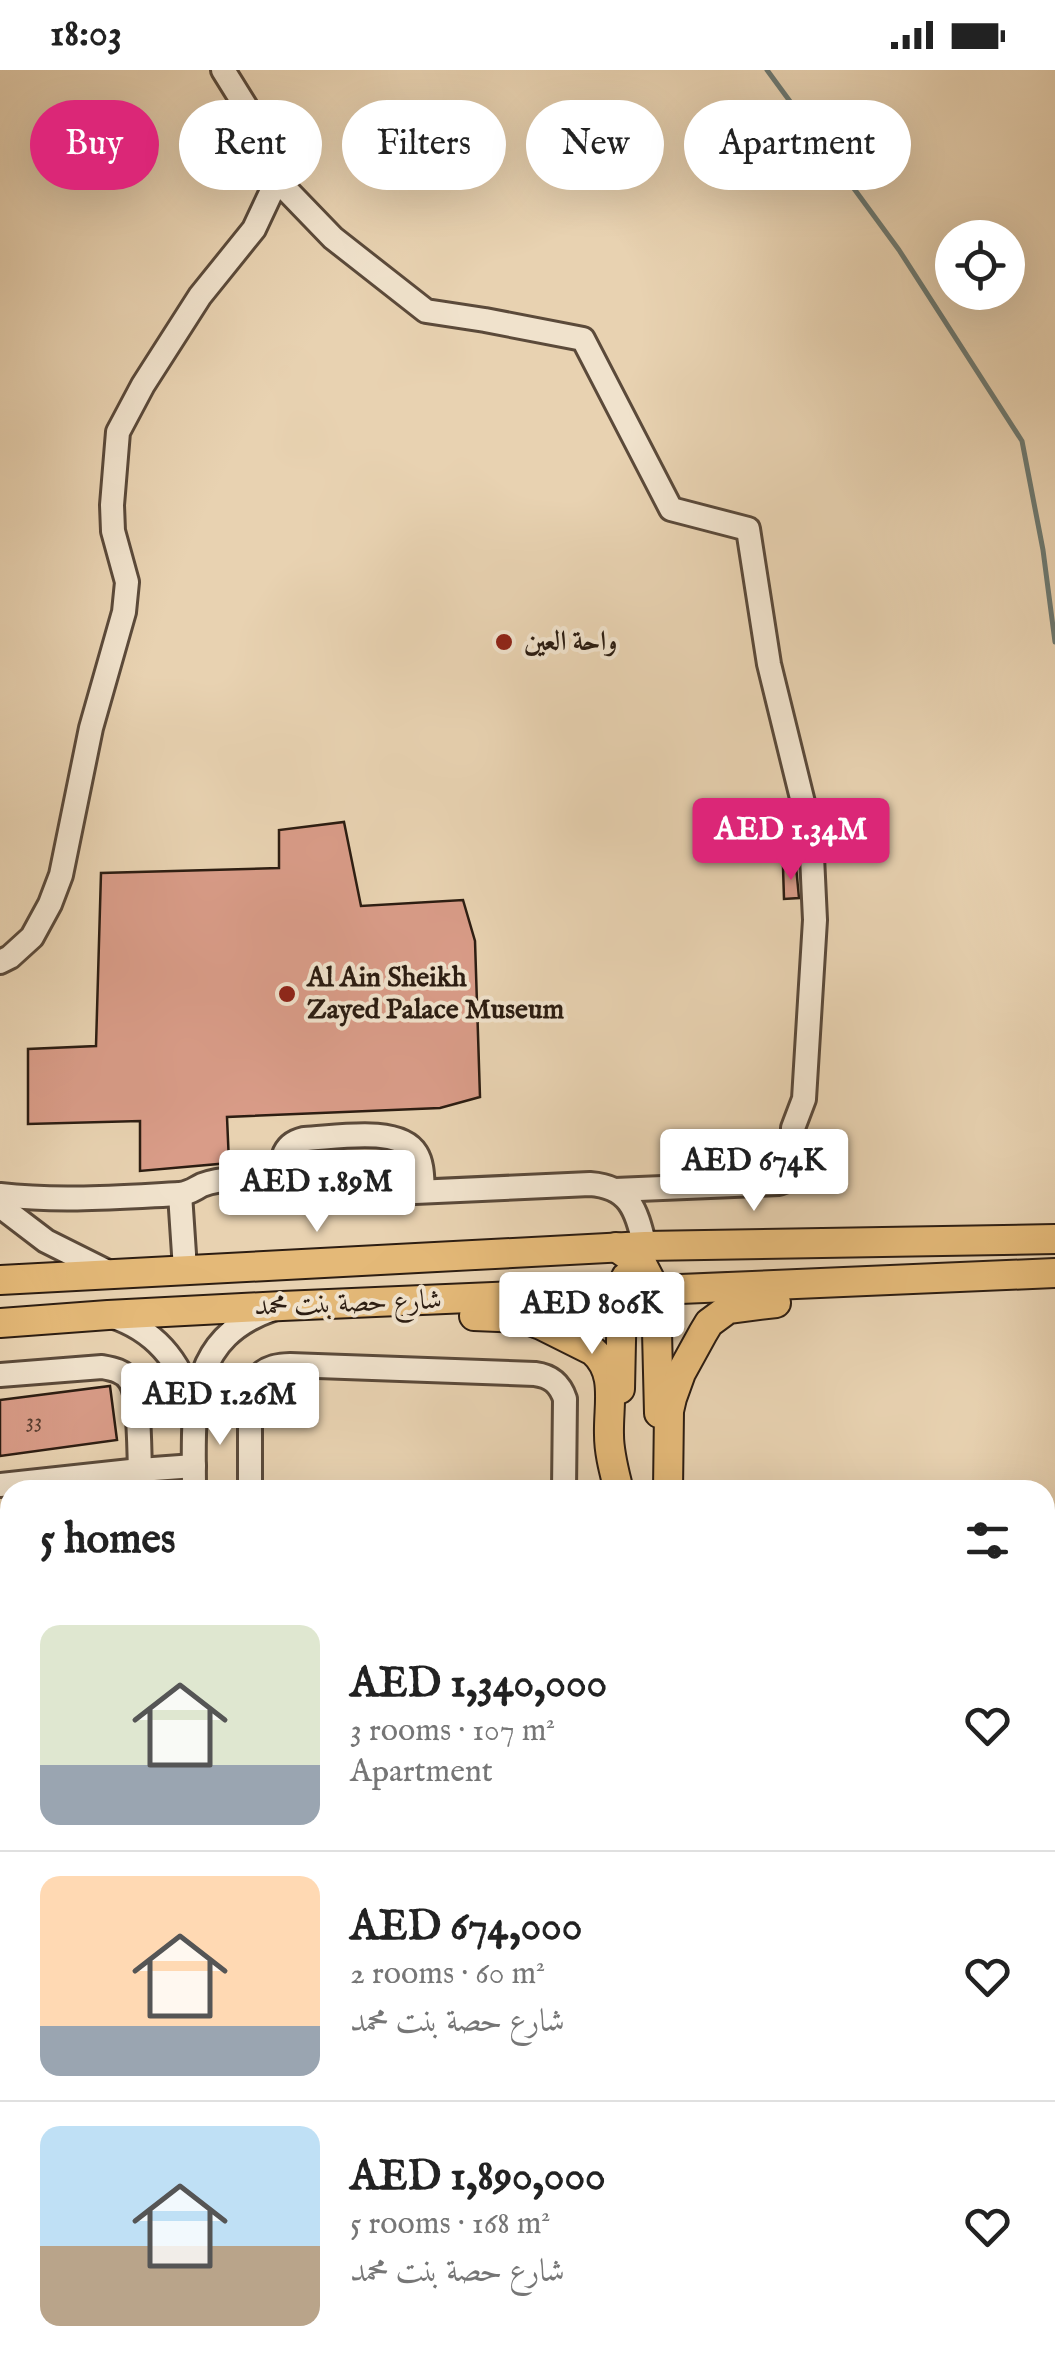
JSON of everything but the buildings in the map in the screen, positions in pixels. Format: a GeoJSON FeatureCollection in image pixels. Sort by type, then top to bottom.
{"type":"FeatureCollection","features":[{"type":"Feature","properties":{"kind":"main road","name":"شارع حصة بنت محمد"},"geometry":{"type":"LineString","coordinates":[[0,1280],[632,1251],[1055,1239]]}},
{"type":"Feature","properties":{"kind":"main road"},"geometry":{"type":"LineString","coordinates":[[632,1251],[656,1291],[665,1480]]}},
{"type":"Feature","properties":{"kind":"main road"},"geometry":{"type":"LineString","coordinates":[[618,1480],[622,1293],[632,1251]]}},
{"type":"Feature","properties":{"kind":"main road","name":"شارع حصة بنت محمد"},"geometry":{"type":"LineString","coordinates":[[0,1323],[108,1314],[1055,1273]]}},
{"type":"Feature","properties":{"kind":"main road"},"geometry":{"type":"LineString","coordinates":[[666,1480],[672,1398],[681,1373],[710,1323],[728,1309],[814,1300],[864,1281]]}},
{"type":"Feature","properties":{"kind":"main road"},"geometry":{"type":"LineString","coordinates":[[404,1302],[440,1314],[522,1318],[592,1351],[610,1377],[608,1439],[617,1480]]}},
{"type":"Feature","properties":{"kind":"street"},"geometry":{"type":"LineString","coordinates":[[223,70],[242,100]]}},
{"type":"Feature","properties":{"kind":"street"},"geometry":{"type":"LineString","coordinates":[[0,962],[32,937],[61,875],[91,728],[124,612],[128,582],[113,530],[112,505],[118,432],[200,296],[254,229],[272,190]]}},
{"type":"Feature","properties":{"kind":"street"},"geometry":{"type":"LineString","coordinates":[[286,190],[332,238],[426,311],[583,340],[671,509],[748,528],[768,664],[811,835],[815,920],[804,1099],[793,1128],[793,1166],[786,1180],[779,1184],[615,1190]]}},
{"type":"Feature","properties":{"kind":"street"},"geometry":{"type":"LineString","coordinates":[[282,1190],[280,1164],[293,1142],[384,1136],[403,1139],[416,1152],[422,1166],[423,1191]]}},
{"type":"Feature","properties":{"kind":"street"},"geometry":{"type":"LineString","coordinates":[[0,1195],[73,1200],[180,1194],[212,1182],[250,1180],[271,1182],[290,1196],[304,1197],[608,1185],[636,1211],[632,1251]]}},
{"type":"Feature","properties":{"kind":"street"},"geometry":{"type":"LineString","coordinates":[[180,1194],[185,1270]]}},
{"type":"Feature","properties":{"kind":"street"},"geometry":{"type":"LineString","coordinates":[[0,1206],[46,1241],[113,1275]]}},
{"type":"Feature","properties":{"kind":"street"},"geometry":{"type":"LineString","coordinates":[[47,1480],[140,1470],[194,1478],[194,1407],[205,1368],[228,1335],[262,1313],[282,1306]]}},
{"type":"Feature","properties":{"kind":"street"},"geometry":{"type":"LineString","coordinates":[[108,1314],[138,1328],[164,1348],[183,1376],[194,1407]]}},
{"type":"Feature","properties":{"kind":"street"},"geometry":{"type":"LineString","coordinates":[[250,1480],[252,1387],[264,1370],[290,1364],[536,1374],[551,1378],[565,1399],[564,1480]]}},
{"type":"Feature","properties":{"kind":"street"},"geometry":{"type":"LineString","coordinates":[[0,1375],[102,1367],[124,1374],[135,1394],[140,1470]]}},
{"type":"Feature","properties":{"kind":"waterway"},"geometry":{"type":"LineString","coordinates":[[767,70],[899,250],[1022,441],[1043,550],[1055,642]]}},
{"type":"Feature","properties":{"kind":"place","name":"واحة العين"},"geometry":{"type":"Point","coordinates":[504,642]}},
{"type":"Feature","properties":{"kind":"place","name":"Al Ain Sheikh Zayed Palace Museum"},"geometry":{"type":"Point","coordinates":[287,994]}}]}
